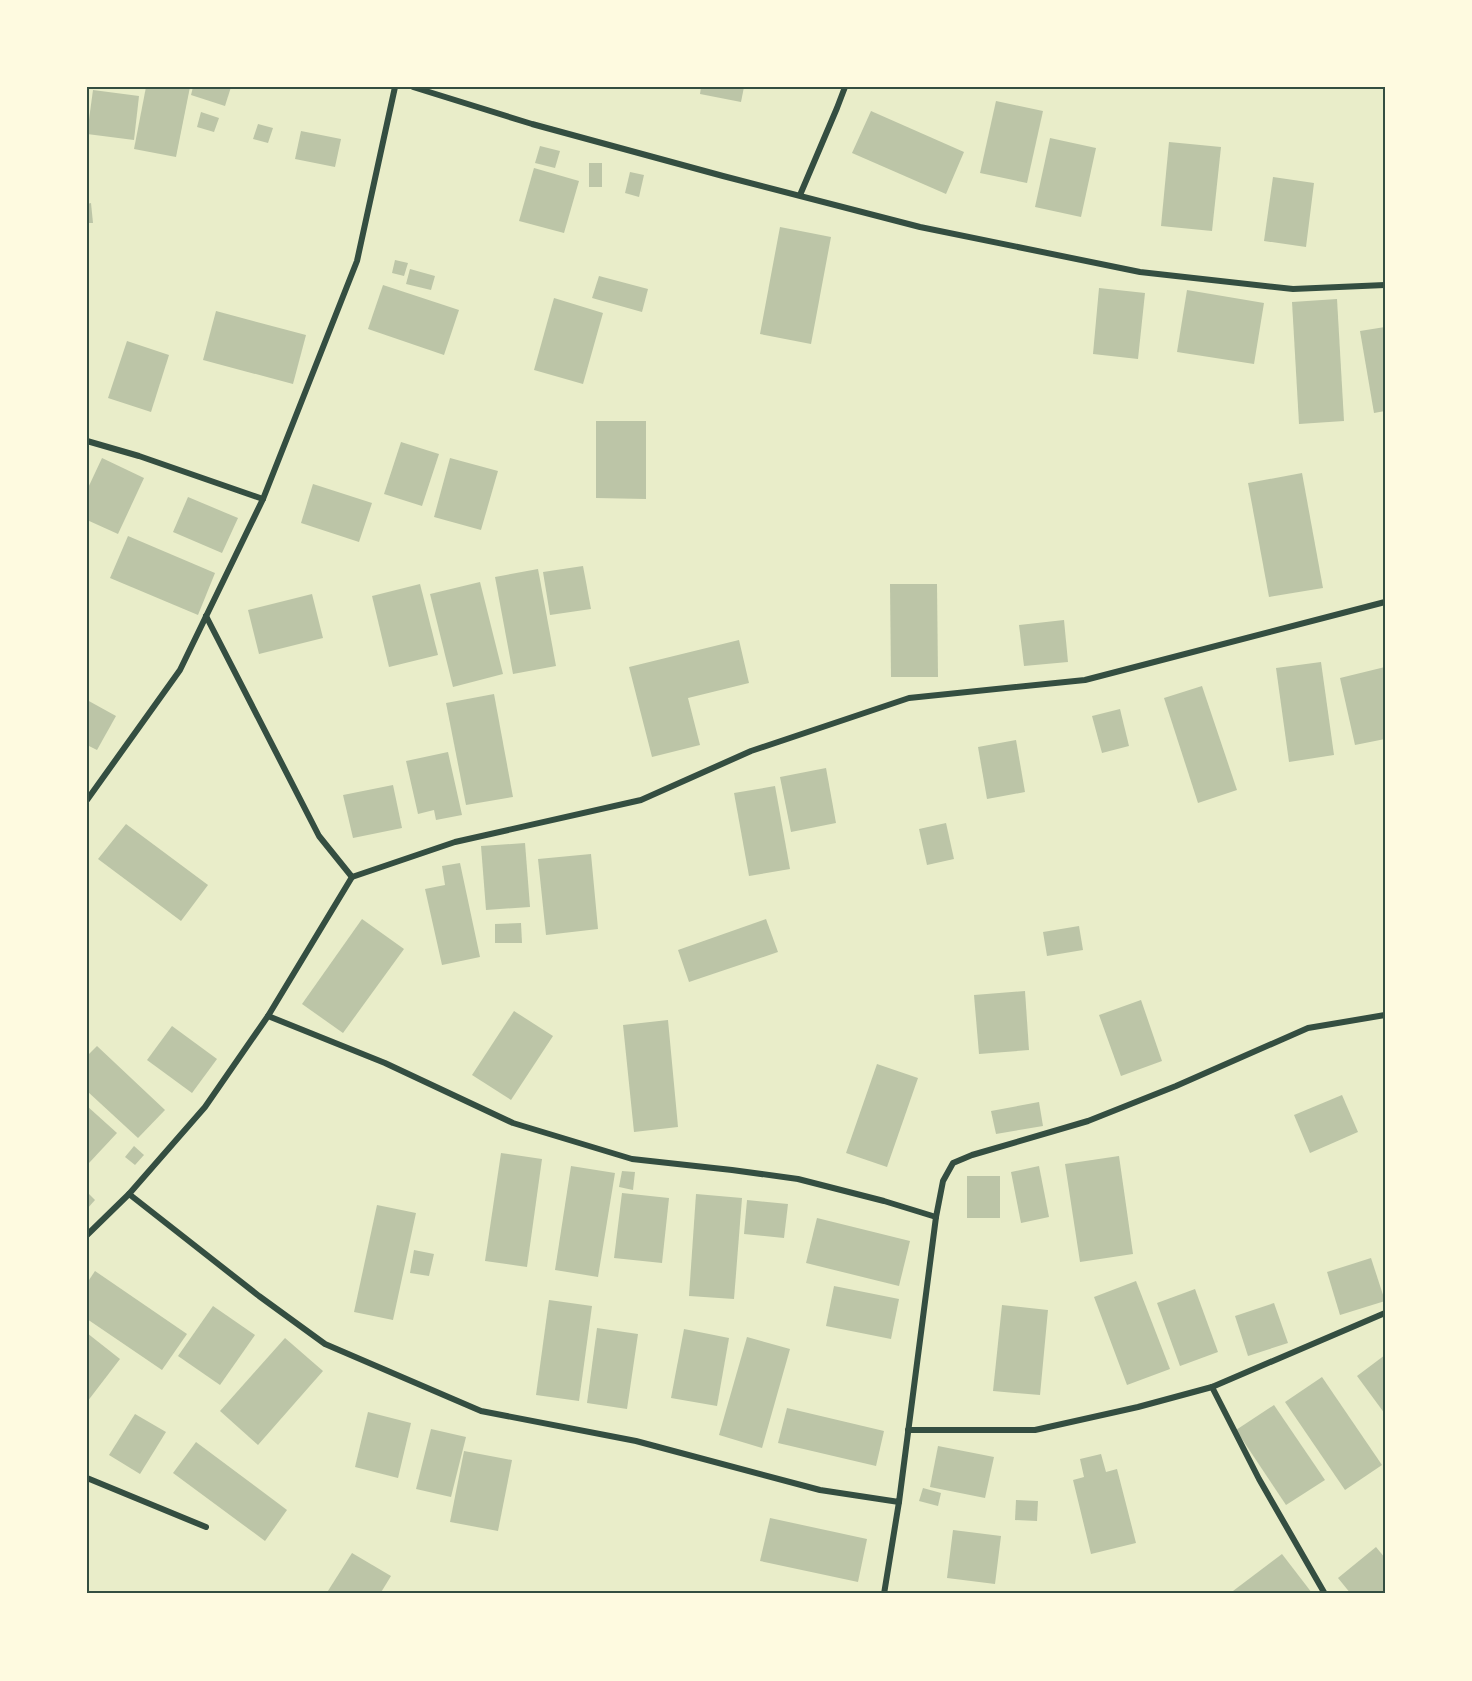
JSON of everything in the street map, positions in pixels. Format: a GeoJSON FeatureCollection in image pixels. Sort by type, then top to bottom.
{"type":"FeatureCollection","features":[{"type":"Feature","properties":{"kind":"street"},"geometry":{"type":"LineString","coordinates":[[87,800],[180,670],[263,499],[357,261],[395,87]]}},
{"type":"Feature","properties":{"kind":"street"},"geometry":{"type":"LineString","coordinates":[[413,87],[532,124],[920,227],[1140,272],[1293,289],[1385,285]]}},
{"type":"Feature","properties":{"kind":"street"},"geometry":{"type":"LineString","coordinates":[[800,195],[844,87]]}},
{"type":"Feature","properties":{"kind":"street"},"geometry":{"type":"LineString","coordinates":[[87,441],[140,456],[263,499]]}},
{"type":"Feature","properties":{"kind":"street"},"geometry":{"type":"LineString","coordinates":[[87,1235],[129,1194],[206,1107],[268,1016],[352,877],[455,842],[641,800],[751,751],[909,698],[1086,680],[1385,602]]}},
{"type":"Feature","properties":{"kind":"street"},"geometry":{"type":"LineString","coordinates":[[206,616],[319,836],[352,877]]}},
{"type":"Feature","properties":{"kind":"street"},"geometry":{"type":"LineString","coordinates":[[884,1594],[899,1502],[936,1217],[944,1181],[953,1163],[972,1155],[1088,1121],[1176,1086],[1308,1028],[1385,1015]]}},
{"type":"Feature","properties":{"kind":"street"},"geometry":{"type":"LineString","coordinates":[[268,1016],[385,1063],[513,1123],[632,1159],[798,1179],[936,1217]]}},
{"type":"Feature","properties":{"kind":"street"},"geometry":{"type":"LineString","coordinates":[[129,1194],[259,1296],[325,1344],[481,1411],[636,1441],[820,1490],[899,1502]]}},
{"type":"Feature","properties":{"kind":"street"},"geometry":{"type":"LineString","coordinates":[[908,1430],[1035,1430],[1138,1407],[1212,1387],[1385,1313]]}},
{"type":"Feature","properties":{"kind":"street"},"geometry":{"type":"LineString","coordinates":[[1212,1387],[1259,1479],[1324,1594]]}},
{"type":"Feature","properties":{"kind":"street"},"geometry":{"type":"LineString","coordinates":[[87,1478],[206,1527]]}},
{"type":"Feature","properties":{"kind":"building"},"geometry":{"type":"Polygon","coordinates":[[[146,87],[190,87],[176,157],[134,149],[146,87]]]}},
{"type":"Feature","properties":{"kind":"building"},"geometry":{"type":"Polygon","coordinates":[[[193,87],[231,87],[225,106],[191,95],[193,87]]]}},
{"type":"Feature","properties":{"kind":"building"},"geometry":{"type":"Polygon","coordinates":[[[701,87],[744,87],[741,102],[700,94],[701,87]]]}},
{"type":"Feature","properties":{"kind":"building"},"geometry":{"type":"Polygon","coordinates":[[[93,90],[139,96],[134,140],[87,134],[93,90]]]}},
{"type":"Feature","properties":{"kind":"building"},"geometry":{"type":"Polygon","coordinates":[[[996,101],[1043,111],[1027,183],[980,173],[996,101]]]}},
{"type":"Feature","properties":{"kind":"building"},"geometry":{"type":"Polygon","coordinates":[[[871,111],[964,152],[946,194],[852,153],[871,111]]]}},
{"type":"Feature","properties":{"kind":"building"},"geometry":{"type":"Polygon","coordinates":[[[201,112],[219,118],[214,132],[197,127],[201,112]]]}},
{"type":"Feature","properties":{"kind":"building"},"geometry":{"type":"Polygon","coordinates":[[[258,124],[273,128],[268,143],[253,139],[258,124]]]}},
{"type":"Feature","properties":{"kind":"building"},"geometry":{"type":"Polygon","coordinates":[[[301,131],[341,139],[335,167],[295,159],[301,131]]]}},
{"type":"Feature","properties":{"kind":"building"},"geometry":{"type":"Polygon","coordinates":[[[1050,138],[1096,148],[1081,217],[1035,207],[1050,138]]]}},
{"type":"Feature","properties":{"kind":"building"},"geometry":{"type":"Polygon","coordinates":[[[1169,142],[1221,147],[1212,231],[1161,226],[1169,142]]]}},
{"type":"Feature","properties":{"kind":"building"},"geometry":{"type":"Polygon","coordinates":[[[540,146],[560,151],[555,168],[535,163],[540,146]]]}},
{"type":"Feature","properties":{"kind":"building"},"geometry":{"type":"Polygon","coordinates":[[[589,163],[602,163],[602,187],[589,187],[589,163]]]}},
{"type":"Feature","properties":{"kind":"building"},"geometry":{"type":"Polygon","coordinates":[[[534,168],[579,181],[564,233],[519,221],[534,168]]]}},
{"type":"Feature","properties":{"kind":"building"},"geometry":{"type":"Polygon","coordinates":[[[630,172],[644,175],[639,197],[625,193],[630,172]]]}},
{"type":"Feature","properties":{"kind":"building"},"geometry":{"type":"Polygon","coordinates":[[[1273,177],[1314,183],[1306,247],[1264,241],[1273,177]]]}},
{"type":"Feature","properties":{"kind":"building"},"geometry":{"type":"Polygon","coordinates":[[[91,203],[93,223],[87,223],[87,204],[91,203]]]}},
{"type":"Feature","properties":{"kind":"building"},"geometry":{"type":"Polygon","coordinates":[[[780,227],[831,237],[811,344],[760,334],[780,227]]]}},
{"type":"Feature","properties":{"kind":"building"},"geometry":{"type":"Polygon","coordinates":[[[395,260],[408,263],[404,276],[392,273],[395,260]]]}},
{"type":"Feature","properties":{"kind":"building"},"geometry":{"type":"Polygon","coordinates":[[[410,269],[435,276],[431,290],[406,284],[410,269]]]}},
{"type":"Feature","properties":{"kind":"building"},"geometry":{"type":"Polygon","coordinates":[[[599,276],[648,289],[642,312],[592,298],[599,276]]]}},
{"type":"Feature","properties":{"kind":"building"},"geometry":{"type":"Polygon","coordinates":[[[383,285],[459,310],[444,355],[368,329],[383,285]]]}},
{"type":"Feature","properties":{"kind":"building"},"geometry":{"type":"Polygon","coordinates":[[[1099,288],[1145,293],[1138,359],[1093,354],[1099,288]]]}},
{"type":"Feature","properties":{"kind":"building"},"geometry":{"type":"Polygon","coordinates":[[[1187,290],[1264,303],[1254,364],[1177,352],[1187,290]]]}},
{"type":"Feature","properties":{"kind":"building"},"geometry":{"type":"Polygon","coordinates":[[[554,298],[603,313],[583,384],[534,370],[554,298]]]}},
{"type":"Feature","properties":{"kind":"building"},"geometry":{"type":"Polygon","coordinates":[[[1337,299],[1344,421],[1299,424],[1292,302],[1337,299]]]}},
{"type":"Feature","properties":{"kind":"building"},"geometry":{"type":"Polygon","coordinates":[[[216,311],[306,335],[293,384],[203,360],[216,311]]]}},
{"type":"Feature","properties":{"kind":"building"},"geometry":{"type":"Polygon","coordinates":[[[1385,327],[1385,411],[1374,413],[1360,331],[1385,327]]]}},
{"type":"Feature","properties":{"kind":"building"},"geometry":{"type":"Polygon","coordinates":[[[127,341],[169,355],[151,412],[108,398],[127,341]]]}},
{"type":"Feature","properties":{"kind":"building"},"geometry":{"type":"Polygon","coordinates":[[[596,421],[646,421],[646,499],[596,498],[596,421]]]}},
{"type":"Feature","properties":{"kind":"building"},"geometry":{"type":"Polygon","coordinates":[[[401,442],[439,454],[422,506],[384,494],[401,442]]]}},
{"type":"Feature","properties":{"kind":"building"},"geometry":{"type":"Polygon","coordinates":[[[102,458],[144,478],[118,534],[87,520],[87,490],[102,458]]]}},
{"type":"Feature","properties":{"kind":"building"},"geometry":{"type":"Polygon","coordinates":[[[450,458],[498,471],[481,530],[434,517],[450,458]]]}},
{"type":"Feature","properties":{"kind":"building"},"geometry":{"type":"Polygon","coordinates":[[[1302,473],[1323,588],[1269,597],[1248,483],[1302,473]]]}},
{"type":"Feature","properties":{"kind":"building"},"geometry":{"type":"Polygon","coordinates":[[[313,484],[372,503],[359,542],[301,523],[313,484]]]}},
{"type":"Feature","properties":{"kind":"building"},"geometry":{"type":"Polygon","coordinates":[[[188,497],[238,518],[222,553],[173,532],[188,497]]]}},
{"type":"Feature","properties":{"kind":"building"},"geometry":{"type":"Polygon","coordinates":[[[128,536],[215,573],[198,615],[110,578],[128,536]]]}},
{"type":"Feature","properties":{"kind":"building"},"geometry":{"type":"Polygon","coordinates":[[[583,566],[591,609],[550,615],[543,572],[583,566]]]}},
{"type":"Feature","properties":{"kind":"building"},"geometry":{"type":"Polygon","coordinates":[[[538,569],[556,666],[513,674],[495,577],[538,569]]]}},
{"type":"Feature","properties":{"kind":"building"},"geometry":{"type":"Polygon","coordinates":[[[480,582],[503,674],[453,687],[430,594],[480,582]]]}},
{"type":"Feature","properties":{"kind":"building"},"geometry":{"type":"Polygon","coordinates":[[[420,584],[438,655],[389,667],[372,596],[420,584]]]}},
{"type":"Feature","properties":{"kind":"building"},"geometry":{"type":"Polygon","coordinates":[[[890,584],[937,584],[938,677],[891,677],[890,584]]]}},
{"type":"Feature","properties":{"kind":"building"},"geometry":{"type":"Polygon","coordinates":[[[312,594],[323,638],[259,654],[248,610],[312,594]]]}},
{"type":"Feature","properties":{"kind":"building"},"geometry":{"type":"Polygon","coordinates":[[[1064,620],[1068,662],[1024,666],[1019,625],[1064,620]]]}},
{"type":"Feature","properties":{"kind":"building"},"geometry":{"type":"Polygon","coordinates":[[[739,640],[749,683],[688,698],[700,745],[652,757],[629,667],[739,640]]]}},
{"type":"Feature","properties":{"kind":"building"},"geometry":{"type":"Polygon","coordinates":[[[1321,662],[1334,755],[1289,762],[1276,668],[1321,662]]]}},
{"type":"Feature","properties":{"kind":"building"},"geometry":{"type":"Polygon","coordinates":[[[1385,667],[1385,739],[1355,745],[1340,678],[1385,667]]]}},
{"type":"Feature","properties":{"kind":"building"},"geometry":{"type":"Polygon","coordinates":[[[1202,686],[1237,790],[1198,803],[1164,698],[1202,686]]]}},
{"type":"Feature","properties":{"kind":"building"},"geometry":{"type":"Polygon","coordinates":[[[494,694],[513,797],[466,805],[446,703],[494,694]]]}},
{"type":"Feature","properties":{"kind":"building"},"geometry":{"type":"Polygon","coordinates":[[[87,700],[116,716],[97,750],[87,745],[87,700]]]}},
{"type":"Feature","properties":{"kind":"building"},"geometry":{"type":"Polygon","coordinates":[[[1120,709],[1129,746],[1102,753],[1092,716],[1120,709]]]}},
{"type":"Feature","properties":{"kind":"building"},"geometry":{"type":"Polygon","coordinates":[[[1016,740],[1025,792],[987,799],[978,747],[1016,740]]]}},
{"type":"Feature","properties":{"kind":"building"},"geometry":{"type":"Polygon","coordinates":[[[448,752],[462,815],[436,820],[434,810],[418,814],[406,761],[448,752]]]}},
{"type":"Feature","properties":{"kind":"building"},"geometry":{"type":"Polygon","coordinates":[[[826,768],[836,823],[791,832],[780,777],[826,768]]]}},
{"type":"Feature","properties":{"kind":"building"},"geometry":{"type":"Polygon","coordinates":[[[393,785],[402,828],[353,838],[343,795],[393,785]]]}},
{"type":"Feature","properties":{"kind":"building"},"geometry":{"type":"Polygon","coordinates":[[[775,786],[790,869],[749,876],[734,793],[775,786]]]}},
{"type":"Feature","properties":{"kind":"building"},"geometry":{"type":"Polygon","coordinates":[[[946,823],[954,859],[927,865],[919,829],[946,823]]]}},
{"type":"Feature","properties":{"kind":"building"},"geometry":{"type":"Polygon","coordinates":[[[126,824],[208,885],[181,921],[98,859],[126,824]]]}},
{"type":"Feature","properties":{"kind":"building"},"geometry":{"type":"Polygon","coordinates":[[[525,843],[530,907],[486,910],[481,846],[525,843]]]}},
{"type":"Feature","properties":{"kind":"building"},"geometry":{"type":"Polygon","coordinates":[[[591,854],[598,929],[546,935],[538,859],[591,854]]]}},
{"type":"Feature","properties":{"kind":"building"},"geometry":{"type":"Polygon","coordinates":[[[460,863],[480,957],[442,965],[425,889],[445,885],[442,866],[460,863]]]}},
{"type":"Feature","properties":{"kind":"building"},"geometry":{"type":"Polygon","coordinates":[[[362,919],[404,949],[343,1033],[302,1004],[362,919]]]}},
{"type":"Feature","properties":{"kind":"building"},"geometry":{"type":"Polygon","coordinates":[[[766,919],[778,952],[689,982],[678,950],[766,919]]]}},
{"type":"Feature","properties":{"kind":"building"},"geometry":{"type":"Polygon","coordinates":[[[521,923],[522,943],[495,943],[495,924],[521,923]]]}},
{"type":"Feature","properties":{"kind":"building"},"geometry":{"type":"Polygon","coordinates":[[[1079,926],[1083,950],[1047,956],[1043,932],[1079,926]]]}},
{"type":"Feature","properties":{"kind":"building"},"geometry":{"type":"Polygon","coordinates":[[[1025,991],[1029,1050],[979,1054],[974,995],[1025,991]]]}},
{"type":"Feature","properties":{"kind":"building"},"geometry":{"type":"Polygon","coordinates":[[[1141,1000],[1162,1061],[1121,1076],[1099,1015],[1141,1000]]]}},
{"type":"Feature","properties":{"kind":"building"},"geometry":{"type":"Polygon","coordinates":[[[514,1011],[553,1036],[511,1100],[472,1075],[514,1011]]]}},
{"type":"Feature","properties":{"kind":"building"},"geometry":{"type":"Polygon","coordinates":[[[668,1020],[678,1127],[634,1132],[623,1025],[668,1020]]]}},
{"type":"Feature","properties":{"kind":"building"},"geometry":{"type":"Polygon","coordinates":[[[172,1026],[217,1059],[192,1093],[147,1060],[172,1026]]]}},
{"type":"Feature","properties":{"kind":"building"},"geometry":{"type":"Polygon","coordinates":[[[97,1046],[165,1110],[138,1138],[87,1091],[87,1056],[97,1046]]]}},
{"type":"Feature","properties":{"kind":"building"},"geometry":{"type":"Polygon","coordinates":[[[877,1064],[918,1078],[887,1167],[846,1153],[877,1064]]]}},
{"type":"Feature","properties":{"kind":"building"},"geometry":{"type":"Polygon","coordinates":[[[1342,1095],[1358,1132],[1310,1153],[1294,1115],[1342,1095]]]}},
{"type":"Feature","properties":{"kind":"building"},"geometry":{"type":"Polygon","coordinates":[[[1039,1102],[1043,1126],[996,1134],[991,1111],[1039,1102]]]}},
{"type":"Feature","properties":{"kind":"building"},"geometry":{"type":"Polygon","coordinates":[[[87,1106],[117,1133],[89,1163],[87,1161],[87,1106]]]}},
{"type":"Feature","properties":{"kind":"building"},"geometry":{"type":"Polygon","coordinates":[[[134,1146],[144,1155],[135,1165],[125,1157],[134,1146]]]}},
{"type":"Feature","properties":{"kind":"building"},"geometry":{"type":"Polygon","coordinates":[[[501,1153],[542,1159],[527,1267],[485,1261],[501,1153]]]}},
{"type":"Feature","properties":{"kind":"building"},"geometry":{"type":"Polygon","coordinates":[[[1119,1156],[1133,1254],[1080,1262],[1065,1164],[1119,1156]]]}},
{"type":"Feature","properties":{"kind":"building"},"geometry":{"type":"Polygon","coordinates":[[[571,1166],[615,1173],[598,1277],[555,1270],[571,1166]]]}},
{"type":"Feature","properties":{"kind":"building"},"geometry":{"type":"Polygon","coordinates":[[[1039,1166],[1049,1217],[1021,1223],[1011,1172],[1039,1166]]]}},
{"type":"Feature","properties":{"kind":"building"},"geometry":{"type":"Polygon","coordinates":[[[622,1171],[635,1172],[633,1190],[619,1187],[622,1171]]]}},
{"type":"Feature","properties":{"kind":"building"},"geometry":{"type":"Polygon","coordinates":[[[967,1176],[1000,1176],[1000,1218],[967,1218],[967,1176]]]}},
{"type":"Feature","properties":{"kind":"building"},"geometry":{"type":"Polygon","coordinates":[[[87,1192],[95,1200],[87,1209],[87,1192]]]}},
{"type":"Feature","properties":{"kind":"building"},"geometry":{"type":"Polygon","coordinates":[[[622,1193],[669,1198],[662,1263],[614,1258],[622,1193]]]}},
{"type":"Feature","properties":{"kind":"building"},"geometry":{"type":"Polygon","coordinates":[[[696,1194],[742,1198],[734,1299],[689,1296],[696,1194]]]}},
{"type":"Feature","properties":{"kind":"building"},"geometry":{"type":"Polygon","coordinates":[[[747,1200],[788,1204],[784,1238],[744,1234],[747,1200]]]}},
{"type":"Feature","properties":{"kind":"building"},"geometry":{"type":"Polygon","coordinates":[[[377,1205],[416,1213],[393,1320],[354,1312],[377,1205]]]}},
{"type":"Feature","properties":{"kind":"building"},"geometry":{"type":"Polygon","coordinates":[[[817,1218],[910,1241],[899,1286],[806,1263],[817,1218]]]}},
{"type":"Feature","properties":{"kind":"building"},"geometry":{"type":"Polygon","coordinates":[[[414,1250],[434,1254],[429,1276],[410,1273],[414,1250]]]}},
{"type":"Feature","properties":{"kind":"building"},"geometry":{"type":"Polygon","coordinates":[[[1371,1258],[1385,1301],[1340,1315],[1327,1272],[1371,1258]]]}},
{"type":"Feature","properties":{"kind":"building"},"geometry":{"type":"Polygon","coordinates":[[[95,1271],[187,1334],[162,1370],[87,1319],[87,1283],[95,1271]]]}},
{"type":"Feature","properties":{"kind":"building"},"geometry":{"type":"Polygon","coordinates":[[[1136,1281],[1170,1369],[1127,1385],[1094,1297],[1136,1281]]]}},
{"type":"Feature","properties":{"kind":"building"},"geometry":{"type":"Polygon","coordinates":[[[834,1286],[899,1299],[891,1339],[826,1326],[834,1286]]]}},
{"type":"Feature","properties":{"kind":"building"},"geometry":{"type":"Polygon","coordinates":[[[1195,1289],[1218,1352],[1180,1366],[1157,1303],[1195,1289]]]}},
{"type":"Feature","properties":{"kind":"building"},"geometry":{"type":"Polygon","coordinates":[[[549,1300],[592,1306],[579,1401],[536,1395],[549,1300]]]}},
{"type":"Feature","properties":{"kind":"building"},"geometry":{"type":"Polygon","coordinates":[[[1274,1303],[1288,1343],[1248,1356],[1235,1316],[1274,1303]]]}},
{"type":"Feature","properties":{"kind":"building"},"geometry":{"type":"Polygon","coordinates":[[[1002,1305],[1048,1310],[1040,1395],[993,1391],[1002,1305]]]}},
{"type":"Feature","properties":{"kind":"building"},"geometry":{"type":"Polygon","coordinates":[[[213,1306],[255,1335],[220,1385],[178,1356],[213,1306]]]}},
{"type":"Feature","properties":{"kind":"building"},"geometry":{"type":"Polygon","coordinates":[[[597,1328],[638,1334],[627,1409],[587,1403],[597,1328]]]}},
{"type":"Feature","properties":{"kind":"building"},"geometry":{"type":"Polygon","coordinates":[[[684,1329],[729,1338],[717,1406],[671,1398],[684,1329]]]}},
{"type":"Feature","properties":{"kind":"building"},"geometry":{"type":"Polygon","coordinates":[[[87,1333],[120,1359],[87,1402],[87,1333]]]}},
{"type":"Feature","properties":{"kind":"building"},"geometry":{"type":"Polygon","coordinates":[[[747,1337],[790,1349],[762,1448],[719,1435],[747,1337]]]}},
{"type":"Feature","properties":{"kind":"building"},"geometry":{"type":"Polygon","coordinates":[[[285,1338],[323,1371],[258,1445],[220,1411],[285,1338]]]}},
{"type":"Feature","properties":{"kind":"building"},"geometry":{"type":"Polygon","coordinates":[[[1385,1355],[1385,1414],[1357,1376],[1385,1355]]]}},
{"type":"Feature","properties":{"kind":"building"},"geometry":{"type":"Polygon","coordinates":[[[1322,1377],[1382,1465],[1345,1490],[1285,1402],[1322,1377]]]}},
{"type":"Feature","properties":{"kind":"building"},"geometry":{"type":"Polygon","coordinates":[[[1274,1405],[1325,1480],[1286,1505],[1236,1430],[1274,1405]]]}},
{"type":"Feature","properties":{"kind":"building"},"geometry":{"type":"Polygon","coordinates":[[[787,1408],[884,1431],[876,1466],[778,1443],[787,1408]]]}},
{"type":"Feature","properties":{"kind":"building"},"geometry":{"type":"Polygon","coordinates":[[[368,1412],[411,1423],[398,1478],[355,1467],[368,1412]]]}},
{"type":"Feature","properties":{"kind":"building"},"geometry":{"type":"Polygon","coordinates":[[[135,1414],[166,1432],[140,1474],[109,1455],[135,1414]]]}},
{"type":"Feature","properties":{"kind":"building"},"geometry":{"type":"Polygon","coordinates":[[[431,1429],[466,1437],[451,1497],[416,1489],[431,1429]]]}},
{"type":"Feature","properties":{"kind":"building"},"geometry":{"type":"Polygon","coordinates":[[[196,1442],[287,1510],[265,1541],[173,1473],[196,1442]]]}},
{"type":"Feature","properties":{"kind":"building"},"geometry":{"type":"Polygon","coordinates":[[[938,1446],[994,1457],[985,1498],[930,1487],[938,1446]]]}},
{"type":"Feature","properties":{"kind":"building"},"geometry":{"type":"Polygon","coordinates":[[[464,1451],[512,1460],[498,1531],[450,1522],[464,1451]]]}},
{"type":"Feature","properties":{"kind":"building"},"geometry":{"type":"Polygon","coordinates":[[[1101,1454],[1106,1472],[1117,1469],[1136,1543],[1091,1554],[1073,1480],[1084,1477],[1080,1459],[1101,1454]]]}},
{"type":"Feature","properties":{"kind":"building"},"geometry":{"type":"Polygon","coordinates":[[[923,1488],[941,1493],[938,1506],[919,1501],[923,1488]]]}},
{"type":"Feature","properties":{"kind":"building"},"geometry":{"type":"Polygon","coordinates":[[[1016,1500],[1038,1501],[1037,1521],[1015,1520],[1016,1500]]]}},
{"type":"Feature","properties":{"kind":"building"},"geometry":{"type":"Polygon","coordinates":[[[770,1518],[867,1539],[858,1582],[760,1561],[770,1518]]]}},
{"type":"Feature","properties":{"kind":"building"},"geometry":{"type":"Polygon","coordinates":[[[953,1530],[1001,1536],[995,1584],[947,1578],[953,1530]]]}},
{"type":"Feature","properties":{"kind":"building"},"geometry":{"type":"Polygon","coordinates":[[[1376,1547],[1385,1558],[1385,1594],[1351,1594],[1338,1578],[1376,1547]]]}},
{"type":"Feature","properties":{"kind":"building"},"geometry":{"type":"Polygon","coordinates":[[[352,1553],[391,1576],[380,1594],[326,1594],[352,1553]]]}},
{"type":"Feature","properties":{"kind":"building"},"geometry":{"type":"Polygon","coordinates":[[[1282,1554],[1311,1594],[1229,1594],[1282,1554]]]}}]}
